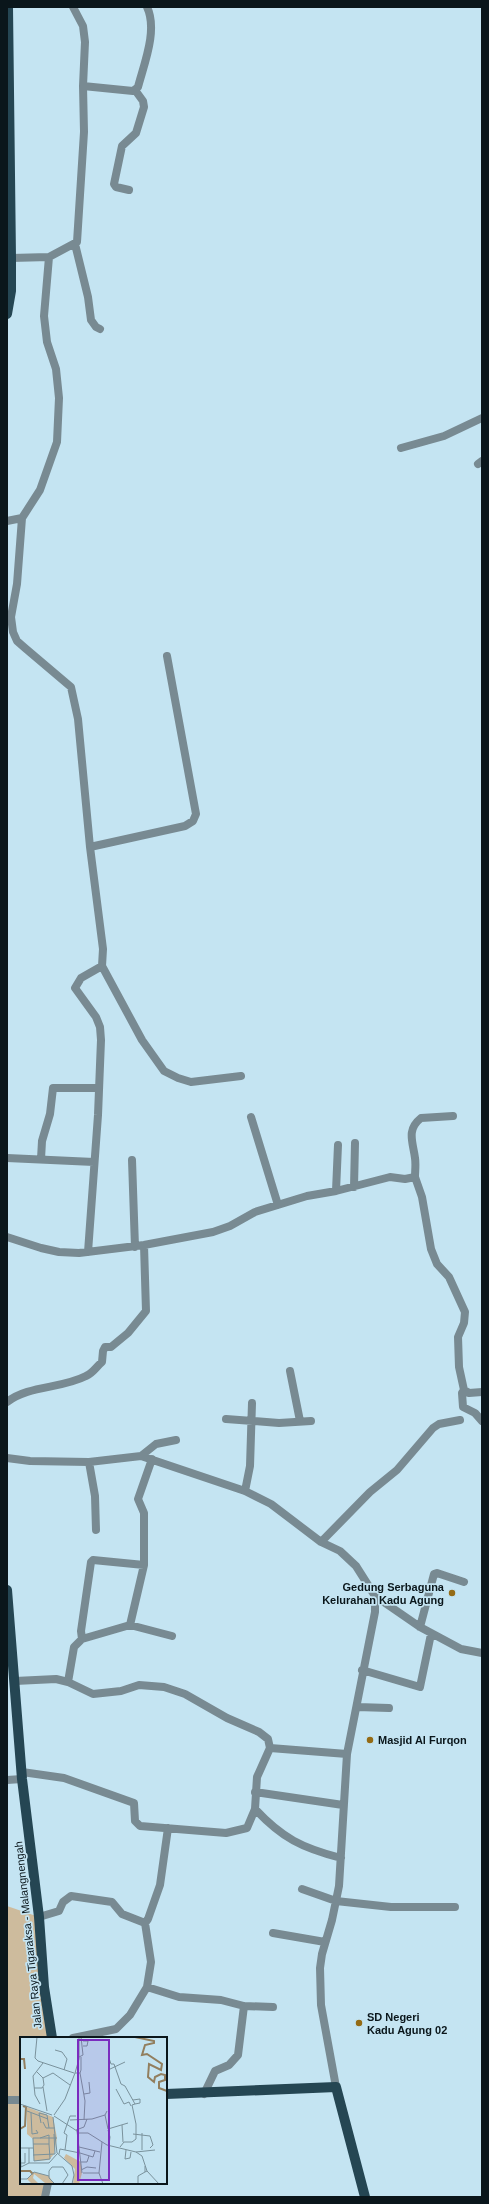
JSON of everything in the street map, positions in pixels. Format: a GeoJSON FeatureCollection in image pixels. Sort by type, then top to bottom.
{"type":"FeatureCollection","features":[{"type":"Feature","properties":{"kind":"main road"},"geometry":{"type":"LineString","coordinates":[[7,314],[10,291],[11,258],[8,7]]}},
{"type":"Feature","properties":{"kind":"main road","name":"Jalan Raya Tigaraksa - Malangnengah"},"geometry":{"type":"LineString","coordinates":[[7,1590],[22,1776],[39,1917],[44,1988],[52,2037]]}},
{"type":"Feature","properties":{"kind":"main road"},"geometry":{"type":"LineString","coordinates":[[167,2094],[204,2094],[336,2087],[365,2197]]}},
{"type":"Feature","properties":{"kind":"street"},"geometry":{"type":"LineString","coordinates":[[74,7],[83,26],[85,42],[83,86],[84,132],[79,234],[75,244],[88,297],[91,320],[96,327],[100,328]]}},
{"type":"Feature","properties":{"kind":"street"},"geometry":{"type":"LineString","coordinates":[[83,86],[126,91],[135,90],[138,87],[149,44],[151,19],[147,7]]}},
{"type":"Feature","properties":{"kind":"street"},"geometry":{"type":"LineString","coordinates":[[129,190],[116,187],[114,184],[122,146],[136,133],[144,107],[143,101],[135,90]]}},
{"type":"Feature","properties":{"kind":"street"},"geometry":{"type":"LineString","coordinates":[[11,258],[49,257],[75,244]]}},
{"type":"Feature","properties":{"kind":"street"},"geometry":{"type":"LineString","coordinates":[[49,257],[44,316],[47,342],[57,376],[60,398],[57,442],[40,490],[22,518],[17,584],[11,617],[13,632],[17,640],[25,648],[71,686],[78,719],[90,847],[103,949],[102,966],[142,1040],[164,1071],[178,1078],[191,1082],[241,1076]]}},
{"type":"Feature","properties":{"kind":"street"},"geometry":{"type":"LineString","coordinates":[[401,448],[444,436],[482,418]]}},
{"type":"Feature","properties":{"kind":"street"},"geometry":{"type":"LineString","coordinates":[[7,521],[22,518]]}},
{"type":"Feature","properties":{"kind":"street"},"geometry":{"type":"LineString","coordinates":[[90,847],[185,826],[193,822],[196,814],[167,656]]}},
{"type":"Feature","properties":{"kind":"street"},"geometry":{"type":"LineString","coordinates":[[88,1252],[99,1088],[100,1027],[96,1017],[75,988],[81,978],[102,966]]}},
{"type":"Feature","properties":{"kind":"street"},"geometry":{"type":"LineString","coordinates":[[41,1159],[42,1141],[50,1114],[53,1088],[99,1088]]}},
{"type":"Feature","properties":{"kind":"street"},"geometry":{"type":"LineString","coordinates":[[453,1116],[421,1118],[412,1128],[410,1136],[415,1158],[415,1177],[422,1197],[430,1249],[437,1264],[449,1277],[465,1312],[464,1323],[458,1337],[459,1367],[464,1390],[462,1393],[462,1407],[475,1413],[482,1420]]}},
{"type":"Feature","properties":{"kind":"street"},"geometry":{"type":"LineString","coordinates":[[251,1117],[278,1205]]}},
{"type":"Feature","properties":{"kind":"street"},"geometry":{"type":"LineString","coordinates":[[354,1143],[354,1187]]}},
{"type":"Feature","properties":{"kind":"street"},"geometry":{"type":"LineString","coordinates":[[336,1192],[338,1145]]}},
{"type":"Feature","properties":{"kind":"street"},"geometry":{"type":"LineString","coordinates":[[7,1158],[94,1162]]}},
{"type":"Feature","properties":{"kind":"street"},"geometry":{"type":"LineString","coordinates":[[132,1160],[135,1247]]}},
{"type":"Feature","properties":{"kind":"street"},"geometry":{"type":"LineString","coordinates":[[7,1237],[47,1250],[66,1252],[88,1252],[135,1247],[213,1232],[230,1226],[255,1212],[307,1196],[336,1192],[390,1177],[405,1179],[415,1177]]}},
{"type":"Feature","properties":{"kind":"street"},"geometry":{"type":"LineString","coordinates":[[7,1402],[18,1394],[40,1390],[86,1376],[102,1362],[102,1351],[105,1347],[111,1347],[128,1333],[146,1311],[144,1245]]}},
{"type":"Feature","properties":{"kind":"street"},"geometry":{"type":"LineString","coordinates":[[290,1371],[300,1421]]}},
{"type":"Feature","properties":{"kind":"street"},"geometry":{"type":"LineString","coordinates":[[464,1390],[470,1393],[482,1392]]}},
{"type":"Feature","properties":{"kind":"street"},"geometry":{"type":"LineString","coordinates":[[245,1491],[250,1466],[252,1403]]}},
{"type":"Feature","properties":{"kind":"street"},"geometry":{"type":"LineString","coordinates":[[226,1419],[279,1423],[311,1421]]}},
{"type":"Feature","properties":{"kind":"street"},"geometry":{"type":"LineString","coordinates":[[321,1542],[370,1492],[397,1470],[433,1428],[439,1424],[460,1420]]}},
{"type":"Feature","properties":{"kind":"street"},"geometry":{"type":"LineString","coordinates":[[141,1456],[156,1444],[176,1440]]}},
{"type":"Feature","properties":{"kind":"street"},"geometry":{"type":"LineString","coordinates":[[7,1458],[30,1461],[89,1462],[141,1456],[245,1491],[271,1504],[321,1542],[340,1551],[356,1566],[375,1596],[420,1627],[461,1649],[482,1653]]}},
{"type":"Feature","properties":{"kind":"street"},"geometry":{"type":"LineString","coordinates":[[130,1625],[144,1565],[144,1514],[138,1499],[152,1460]]}},
{"type":"Feature","properties":{"kind":"street"},"geometry":{"type":"LineString","coordinates":[[89,1462],[95,1496],[96,1530]]}},
{"type":"Feature","properties":{"kind":"street"},"geometry":{"type":"LineString","coordinates":[[82,1639],[91,1562],[93,1560],[144,1565]]}},
{"type":"Feature","properties":{"kind":"street"},"geometry":{"type":"LineString","coordinates":[[420,1627],[434,1574],[437,1573],[464,1582]]}},
{"type":"Feature","properties":{"kind":"street"},"geometry":{"type":"LineString","coordinates":[[336,2087],[321,2005],[320,1968],[339,1886],[347,1754],[357,1707],[362,1670],[375,1612],[375,1596]]}},
{"type":"Feature","properties":{"kind":"street"},"geometry":{"type":"LineString","coordinates":[[68,1682],[74,1647],[82,1639],[130,1625],[172,1636]]}},
{"type":"Feature","properties":{"kind":"street"},"geometry":{"type":"LineString","coordinates":[[362,1670],[420,1687],[431,1634]]}},
{"type":"Feature","properties":{"kind":"street"},"geometry":{"type":"LineString","coordinates":[[7,1780],[22,1776],[59,1776],[120,1797],[135,1805],[135,1821],[137,1825],[213,1833],[240,1831],[247,1828],[255,1809],[257,1777],[270,1748],[268,1739],[259,1732],[227,1718],[185,1694],[164,1687],[139,1685],[121,1691],[93,1694],[68,1682],[56,1679],[15,1681]]}},
{"type":"Feature","properties":{"kind":"street"},"geometry":{"type":"LineString","coordinates":[[357,1707],[389,1708]]}},
{"type":"Feature","properties":{"kind":"street"},"geometry":{"type":"LineString","coordinates":[[270,1748],[347,1754]]}},
{"type":"Feature","properties":{"kind":"street"},"geometry":{"type":"LineString","coordinates":[[255,1792],[343,1805]]}},
{"type":"Feature","properties":{"kind":"street"},"geometry":{"type":"LineString","coordinates":[[255,1809],[272,1827],[283,1835],[314,1851],[341,1858]]}},
{"type":"Feature","properties":{"kind":"street"},"geometry":{"type":"LineString","coordinates":[[78,2037],[116,2029],[130,2015],[147,1987],[151,1962],[145,1923],[148,1919],[160,1885],[168,1828]]}},
{"type":"Feature","properties":{"kind":"street"},"geometry":{"type":"LineString","coordinates":[[302,1889],[336,1901],[391,1907],[455,1907]]}},
{"type":"Feature","properties":{"kind":"street"},"geometry":{"type":"LineString","coordinates":[[39,1917],[59,1911],[63,1902],[71,1896],[112,1902],[122,1914],[145,1923]]}},
{"type":"Feature","properties":{"kind":"street"},"geometry":{"type":"LineString","coordinates":[[273,1933],[325,1942]]}},
{"type":"Feature","properties":{"kind":"street"},"geometry":{"type":"LineString","coordinates":[[147,1987],[179,1997],[221,2000],[244,2006],[273,2007]]}},
{"type":"Feature","properties":{"kind":"street"},"geometry":{"type":"LineString","coordinates":[[204,2094],[215,2072],[230,2065],[238,2055],[244,2006]]}},
{"type":"Feature","properties":{"kind":"street"},"geometry":{"type":"LineString","coordinates":[[7,2100],[20,2100]]}},
{"type":"Feature","properties":{"kind":"street"},"geometry":{"type":"LineString","coordinates":[[45,2197],[48,2184]]}},
{"type":"Feature","properties":{"kind":"shaded area"},"geometry":{"type":"Polygon","coordinates":[[[7,1906],[39,1917],[52,2037],[20,2037],[20,2184],[48,2184],[45,2197],[7,2197],[7,1906]]]}},
{"type":"Feature","properties":{"kind":"place","name":"Gedung Serbaguna Kelurahan Kadu Agung"},"geometry":{"type":"Point","coordinates":[452,1593]}},
{"type":"Feature","properties":{"kind":"place","name":"Masjid Al Furqon"},"geometry":{"type":"Point","coordinates":[370,1740]}},
{"type":"Feature","properties":{"kind":"place","name":"SD Negeri Kadu Agung 02"},"geometry":{"type":"Point","coordinates":[359,2023]}}]}
